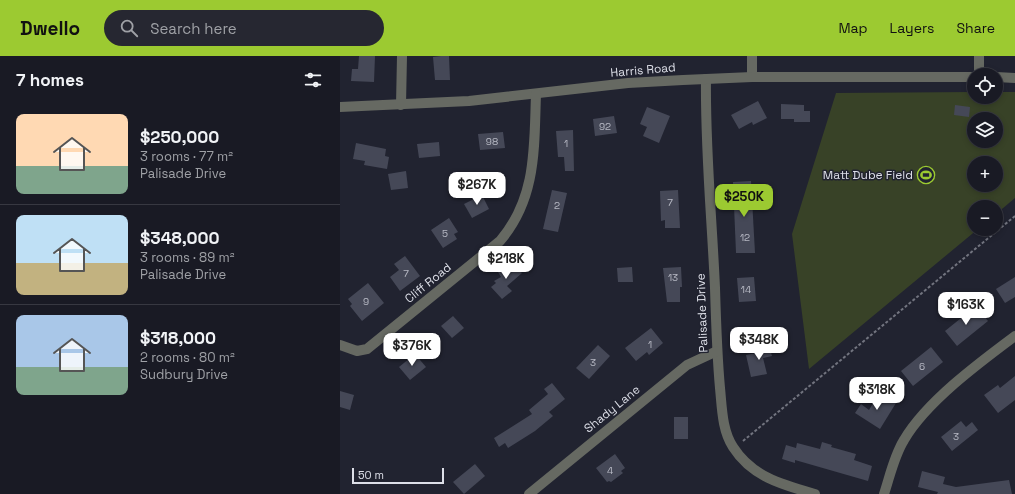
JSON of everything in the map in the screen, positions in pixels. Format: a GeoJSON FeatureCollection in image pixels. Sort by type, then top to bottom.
{"type":"FeatureCollection","features":[{"type":"Feature","properties":{"kind":"street"},"geometry":{"type":"LineString","coordinates":[[401,105],[402,56]]}},
{"type":"Feature","properties":{"kind":"street"},"geometry":{"type":"LineString","coordinates":[[752,56],[752,77]]}},
{"type":"Feature","properties":{"kind":"street"},"geometry":{"type":"LineString","coordinates":[[979,56],[979,68]]}},
{"type":"Feature","properties":{"kind":"street","name":"Harris Road"},"geometry":{"type":"LineString","coordinates":[[340,107],[401,105],[536,94],[628,83],[706,79],[752,77],[967,77]]}},
{"type":"Feature","properties":{"kind":"street"},"geometry":{"type":"LineString","coordinates":[[1003,77],[1015,78]]}},
{"type":"Feature","properties":{"kind":"street","name":"Palisade Drive"},"geometry":{"type":"LineString","coordinates":[[706,79],[706,144],[717,351],[723,419],[727,436],[733,447],[744,461],[764,477],[783,486],[815,494]]}},
{"type":"Feature","properties":{"kind":"street","name":"Cliff Road"},"geometry":{"type":"LineString","coordinates":[[340,345],[356,351],[367,349],[500,241],[510,230],[523,205],[530,177],[534,149],[536,94]]}},
{"type":"Feature","properties":{"kind":"street"},"geometry":{"type":"LineString","coordinates":[[884,494],[903,441],[912,427],[938,399],[1015,336]]}},
{"type":"Feature","properties":{"kind":"street","name":"Shady Lane"},"geometry":{"type":"LineString","coordinates":[[530,494],[687,365],[717,351]]}},
{"type":"Feature","properties":{"kind":"path"},"geometry":{"type":"LineString","coordinates":[[742,442],[1015,216]]}},
{"type":"Feature","properties":{"kind":"green space"},"geometry":{"type":"Polygon","coordinates":[[[967,92],[967,104],[1003,104],[1003,92],[1015,92],[1015,198],[1003,208],[1003,200],[967,200],[967,236],[970,236],[809,369],[792,234],[836,93],[967,92]]]}},
{"type":"Feature","properties":{"kind":"building"},"geometry":{"type":"Polygon","coordinates":[[[359,56],[375,56],[374,82],[351,81],[352,69],[358,69],[359,56]]]}},
{"type":"Feature","properties":{"kind":"building"},"geometry":{"type":"Polygon","coordinates":[[[449,56],[450,80],[435,80],[433,57],[449,56]]]}},
{"type":"Feature","properties":{"kind":"building"},"geometry":{"type":"Polygon","coordinates":[[[758,101],[767,118],[753,125],[752,122],[739,129],[731,115],[758,101]]]}},
{"type":"Feature","properties":{"kind":"building"},"geometry":{"type":"Polygon","coordinates":[[[781,104],[804,105],[804,111],[810,111],[810,122],[794,122],[794,119],[781,119],[781,104]]]}},
{"type":"Feature","properties":{"kind":"building"},"geometry":{"type":"Polygon","coordinates":[[[955,105],[970,107],[970,112],[967,112],[967,117],[954,115],[955,105]]]}},
{"type":"Feature","properties":{"kind":"building"},"geometry":{"type":"Polygon","coordinates":[[[647,107],[670,116],[659,143],[643,136],[647,127],[640,124],[647,107]]]}},
{"type":"Feature","properties":{"kind":"building"},"geometry":{"type":"Polygon","coordinates":[[[614,116],[617,133],[595,136],[593,119],[614,116]]]}},
{"type":"Feature","properties":{"kind":"building"},"geometry":{"type":"Polygon","coordinates":[[[573,130],[574,171],[565,171],[564,157],[558,157],[556,131],[573,130]]]}},
{"type":"Feature","properties":{"kind":"building"},"geometry":{"type":"Polygon","coordinates":[[[503,132],[505,148],[480,150],[478,134],[503,132]]]}},
{"type":"Feature","properties":{"kind":"building"},"geometry":{"type":"Polygon","coordinates":[[[439,142],[440,156],[419,158],[417,144],[439,142]]]}},
{"type":"Feature","properties":{"kind":"building"},"geometry":{"type":"Polygon","coordinates":[[[356,143],[386,149],[385,156],[389,157],[387,169],[364,165],[365,161],[353,159],[356,143]]]}},
{"type":"Feature","properties":{"kind":"building"},"geometry":{"type":"Polygon","coordinates":[[[406,171],[408,188],[391,190],[388,174],[406,171]]]}},
{"type":"Feature","properties":{"kind":"building"},"geometry":{"type":"Polygon","coordinates":[[[751,181],[755,253],[736,253],[733,182],[751,181]]]}},
{"type":"Feature","properties":{"kind":"building"},"geometry":{"type":"Polygon","coordinates":[[[552,190],[567,193],[558,232],[543,229],[552,190]]]}},
{"type":"Feature","properties":{"kind":"building"},"geometry":{"type":"Polygon","coordinates":[[[678,190],[680,228],[665,228],[665,220],[661,221],[660,191],[678,190]]]}},
{"type":"Feature","properties":{"kind":"building"},"geometry":{"type":"Polygon","coordinates":[[[482,195],[489,209],[472,218],[464,204],[482,195]]]}},
{"type":"Feature","properties":{"kind":"building"},"geometry":{"type":"Polygon","coordinates":[[[449,218],[458,232],[454,234],[457,239],[443,248],[431,230],[449,218]]]}},
{"type":"Feature","properties":{"kind":"building"},"geometry":{"type":"Polygon","coordinates":[[[405,256],[420,276],[400,291],[390,277],[399,270],[394,264],[405,256]]]}},
{"type":"Feature","properties":{"kind":"building"},"geometry":{"type":"Polygon","coordinates":[[[509,262],[522,273],[507,286],[512,291],[502,299],[491,287],[496,283],[494,281],[501,277],[498,272],[509,262]]]}},
{"type":"Feature","properties":{"kind":"building"},"geometry":{"type":"Polygon","coordinates":[[[632,267],[633,282],[618,282],[617,268],[632,267]]]}},
{"type":"Feature","properties":{"kind":"building"},"geometry":{"type":"Polygon","coordinates":[[[681,267],[682,287],[680,287],[680,302],[667,302],[663,268],[681,267]]]}},
{"type":"Feature","properties":{"kind":"building"},"geometry":{"type":"Polygon","coordinates":[[[754,277],[756,301],[739,302],[737,278],[754,277]]]}},
{"type":"Feature","properties":{"kind":"building"},"geometry":{"type":"Polygon","coordinates":[[[1015,277],[1015,297],[1005,303],[996,289],[1015,277]]]}},
{"type":"Feature","properties":{"kind":"building"},"geometry":{"type":"Polygon","coordinates":[[[368,283],[384,303],[362,321],[350,306],[352,304],[348,299],[368,283]]]}},
{"type":"Feature","properties":{"kind":"building"},"geometry":{"type":"Polygon","coordinates":[[[976,306],[988,321],[957,346],[945,331],[976,306]]]}},
{"type":"Feature","properties":{"kind":"building"},"geometry":{"type":"Polygon","coordinates":[[[453,316],[464,328],[452,338],[441,326],[453,316]]]}},
{"type":"Feature","properties":{"kind":"building"},"geometry":{"type":"Polygon","coordinates":[[[651,328],[663,343],[649,355],[647,352],[636,361],[625,348],[651,328]]]}},
{"type":"Feature","properties":{"kind":"building"},"geometry":{"type":"Polygon","coordinates":[[[598,345],[610,356],[589,379],[576,368],[598,345]]]}},
{"type":"Feature","properties":{"kind":"building"},"geometry":{"type":"Polygon","coordinates":[[[769,345],[772,356],[763,358],[767,374],[751,377],[746,355],[756,353],[755,348],[769,345]]]}},
{"type":"Feature","properties":{"kind":"building"},"geometry":{"type":"Polygon","coordinates":[[[931,347],[943,362],[913,386],[901,371],[931,347]]]}},
{"type":"Feature","properties":{"kind":"building"},"geometry":{"type":"Polygon","coordinates":[[[415,354],[426,367],[410,380],[399,367],[415,354]]]}},
{"type":"Feature","properties":{"kind":"building"},"geometry":{"type":"Polygon","coordinates":[[[1015,376],[1015,400],[998,413],[984,395],[998,385],[1000,388],[1015,376]]]}},
{"type":"Feature","properties":{"kind":"building"},"geometry":{"type":"Polygon","coordinates":[[[552,383],[565,399],[549,412],[553,416],[535,431],[508,448],[505,443],[499,447],[494,438],[532,414],[529,410],[548,394],[544,389],[552,383]]]}},
{"type":"Feature","properties":{"kind":"building"},"geometry":{"type":"Polygon","coordinates":[[[340,391],[354,395],[350,410],[340,407],[340,391]]]}},
{"type":"Feature","properties":{"kind":"building"},"geometry":{"type":"Polygon","coordinates":[[[879,393],[896,403],[880,429],[855,413],[861,404],[869,410],[879,393]]]}},
{"type":"Feature","properties":{"kind":"building"},"geometry":{"type":"Polygon","coordinates":[[[674,417],[688,417],[688,439],[674,439],[674,417]]]}},
{"type":"Feature","properties":{"kind":"building"},"geometry":{"type":"Polygon","coordinates":[[[961,421],[966,427],[972,422],[978,430],[952,451],[941,437],[961,421]]]}},
{"type":"Feature","properties":{"kind":"building"},"geometry":{"type":"Polygon","coordinates":[[[822,442],[832,445],[831,447],[856,454],[854,460],[872,466],[868,481],[795,460],[795,463],[782,459],[786,445],[796,448],[797,443],[820,449],[822,442]]]}},
{"type":"Feature","properties":{"kind":"building"},"geometry":{"type":"Polygon","coordinates":[[[615,454],[625,468],[621,471],[623,473],[611,482],[607,482],[596,468],[615,454]]]}},
{"type":"Feature","properties":{"kind":"building"},"geometry":{"type":"Polygon","coordinates":[[[475,464],[485,476],[464,494],[453,482],[475,464]]]}},
{"type":"Feature","properties":{"kind":"building"},"geometry":{"type":"Polygon","coordinates":[[[922,471],[945,477],[943,484],[956,487],[1009,480],[1012,494],[937,494],[938,492],[918,487],[922,471]]]}},
{"type":"Feature","properties":{"kind":"place","name":"Matt Dube Field"},"geometry":{"type":"Point","coordinates":[926,175]}}]}
